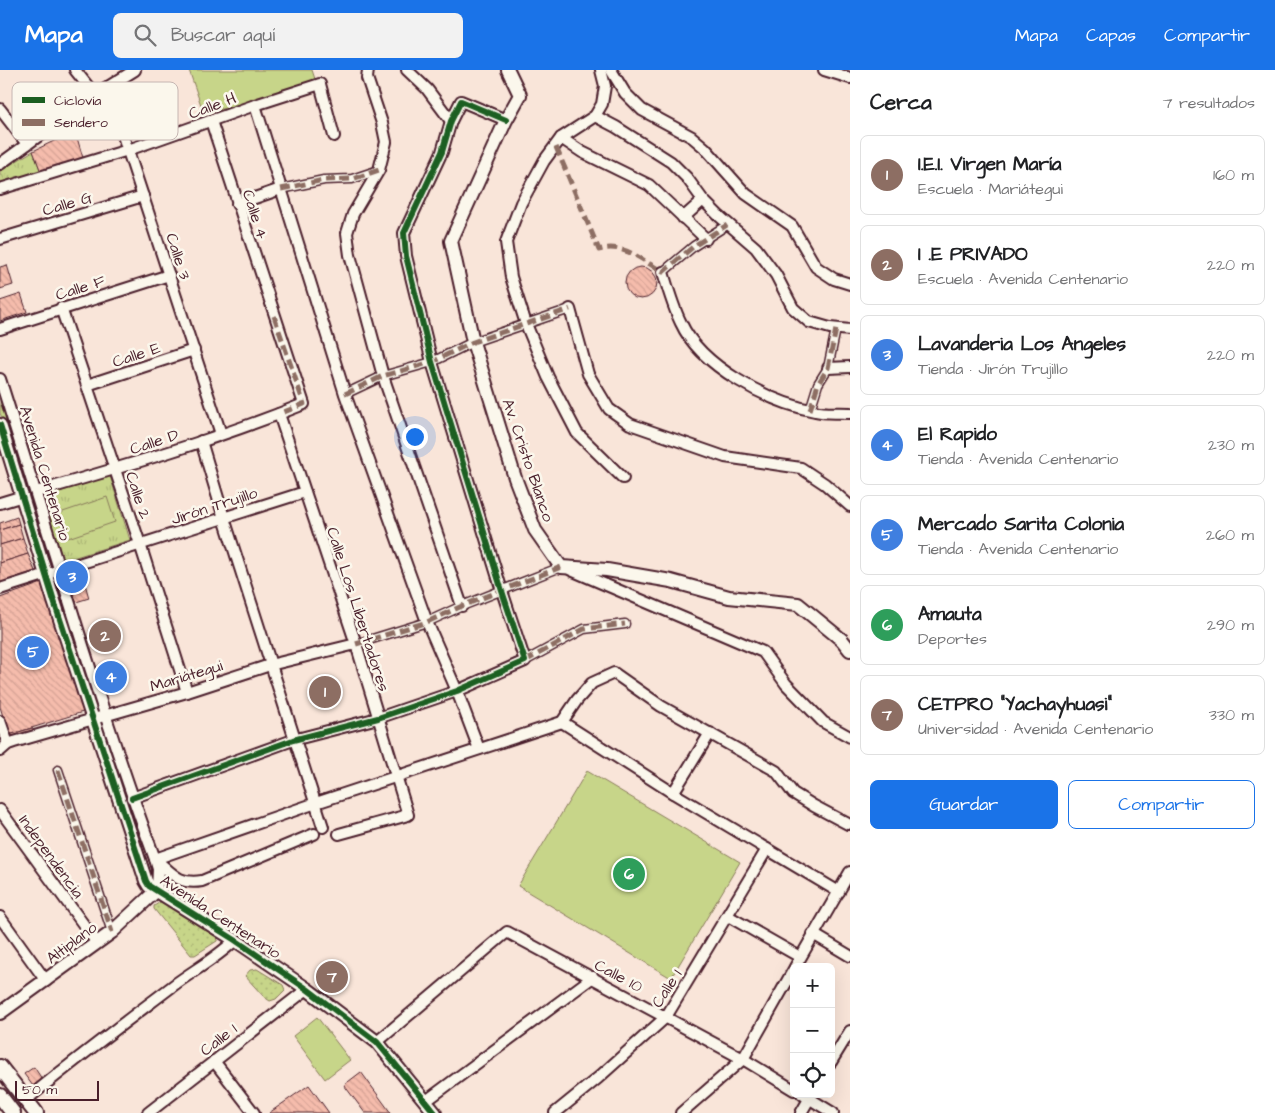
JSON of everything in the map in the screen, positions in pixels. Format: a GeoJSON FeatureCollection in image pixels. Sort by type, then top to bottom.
{"type":"FeatureCollection","features":[{"type":"Feature","properties":{"kind":"main road"},"geometry":{"type":"LineString","coordinates":[[0,1066],[36,1113]]}},
{"type":"Feature","properties":{"kind":"main road"},"geometry":{"type":"LineString","coordinates":[[0,1097],[13,1113]]}},
{"type":"Feature","properties":{"kind":"street"},"geometry":{"type":"LineString","coordinates":[[76,70],[85,82]]}},
{"type":"Feature","properties":{"kind":"street"},"geometry":{"type":"LineString","coordinates":[[115,82],[135,70]]}},
{"type":"Feature","properties":{"kind":"street"},"geometry":{"type":"LineString","coordinates":[[368,70],[367,78],[386,142],[379,170],[352,214],[347,233],[350,256],[383,376],[462,606]]}},
{"type":"Feature","properties":{"kind":"street"},"geometry":{"type":"LineString","coordinates":[[407,70],[427,89],[451,120]]}},
{"type":"Feature","properties":{"kind":"street","name":"Av. Cristo Blanco"},"geometry":{"type":"LineString","coordinates":[[508,70],[520,95],[506,120],[451,241],[473,342],[515,478],[535,530],[562,567]]}},
{"type":"Feature","properties":{"kind":"street"},"geometry":{"type":"LineString","coordinates":[[601,70],[605,86],[602,104],[595,116],[561,138],[544,162],[521,203],[506,242],[511,276],[526,324],[548,377],[577,433],[623,478]]}},
{"type":"Feature","properties":{"kind":"street"},"geometry":{"type":"LineString","coordinates":[[611,70],[625,93],[642,110],[692,137],[705,148],[746,194],[792,226],[816,266],[834,279],[850,284]]}},
{"type":"Feature","properties":{"kind":"street"},"geometry":{"type":"LineString","coordinates":[[824,70],[850,78]]}},
{"type":"Feature","properties":{"kind":"street","name":"Calle H"},"geometry":{"type":"LineString","coordinates":[[178,132],[320,84],[334,136]]}},
{"type":"Feature","properties":{"kind":"street"},"geometry":{"type":"LineString","coordinates":[[506,120],[461,102],[451,120],[442,152],[404,233],[406,256],[432,362],[525,661]]}},
{"type":"Feature","properties":{"kind":"street"},"geometry":{"type":"LineString","coordinates":[[255,105],[345,394],[427,622],[480,749]]}},
{"type":"Feature","properties":{"kind":"street"},"geometry":{"type":"LineString","coordinates":[[0,108],[12,124]]}},
{"type":"Feature","properties":{"kind":"street"},"geometry":{"type":"LineString","coordinates":[[595,116],[616,126],[671,162],[727,225],[756,248],[776,275],[793,308],[809,322],[850,330]]}},
{"type":"Feature","properties":{"kind":"street","name":"Calle 4"},"geometry":{"type":"LineString","coordinates":[[210,121],[304,404],[279,414]]}},
{"type":"Feature","properties":{"kind":"street"},"geometry":{"type":"LineString","coordinates":[[561,138],[582,152],[649,185],[706,239]]}},
{"type":"Feature","properties":{"kind":"street"},"geometry":{"type":"LineString","coordinates":[[24,140],[27,144]]}},
{"type":"Feature","properties":{"kind":"street"},"geometry":{"type":"LineString","coordinates":[[0,164],[33,140]]}},
{"type":"Feature","properties":{"kind":"street","name":"Calle 3"},"geometry":{"type":"LineString","coordinates":[[125,140],[221,434]]}},
{"type":"Feature","properties":{"kind":"street","name":"Calle H"},"geometry":{"type":"LineString","coordinates":[[0,189],[156,140]]}},
{"type":"Feature","properties":{"kind":"street"},"geometry":{"type":"LineString","coordinates":[[237,204],[281,189],[324,180],[352,180],[379,170]]}},
{"type":"Feature","properties":{"kind":"street","name":"Calle G"},"geometry":{"type":"LineString","coordinates":[[0,239],[143,196]]}},
{"type":"Feature","properties":{"kind":"street"},"geometry":{"type":"LineString","coordinates":[[683,218],[703,200]]}},
{"type":"Feature","properties":{"kind":"street"},"geometry":{"type":"LineString","coordinates":[[727,225],[663,272],[681,324],[710,360],[743,384],[778,400],[816,412],[849,413]]}},
{"type":"Feature","properties":{"kind":"street","name":"Calle F"},"geometry":{"type":"LineString","coordinates":[[0,329],[169,275]]}},
{"type":"Feature","properties":{"kind":"street","name":"Calle 2"},"geometry":{"type":"LineString","coordinates":[[61,308],[187,692]]}},
{"type":"Feature","properties":{"kind":"street"},"geometry":{"type":"LineString","coordinates":[[345,394],[383,376],[432,362],[473,342],[570,309],[588,374],[609,409],[630,424],[725,457],[801,468],[825,484],[850,506]]}},
{"type":"Feature","properties":{"kind":"street"},"geometry":{"type":"LineString","coordinates":[[810,410],[818,384],[828,368],[836,328]]}},
{"type":"Feature","properties":{"kind":"street","name":"Calle E"},"geometry":{"type":"LineString","coordinates":[[87,386],[194,350]]}},
{"type":"Feature","properties":{"kind":"street"},"geometry":{"type":"LineString","coordinates":[[828,368],[850,367]]}},
{"type":"Feature","properties":{"kind":"street","name":"Avenida Centenario"},"geometry":{"type":"LineString","coordinates":[[0,379],[36,492],[53,573]]}},
{"type":"Feature","properties":{"kind":"street","name":"Calle D"},"geometry":{"type":"LineString","coordinates":[[36,492],[115,469],[279,414]]}},
{"type":"Feature","properties":{"kind":"street","name":"Calle Los Libertadores"},"geometry":{"type":"LineString","coordinates":[[279,414],[356,644],[408,815],[339,834]]}},
{"type":"Feature","properties":{"kind":"street","name":"Avenida Centenario"},"geometry":{"type":"LineString","coordinates":[[0,425],[23,496],[53,573],[99,717],[143,875],[149,886],[235,940],[306,989],[377,1042],[435,1113]]}},
{"type":"Feature","properties":{"kind":"street"},"geometry":{"type":"LineString","coordinates":[[201,441],[323,826]]}},
{"type":"Feature","properties":{"kind":"street","name":"Jirón Trujillo"},"geometry":{"type":"LineString","coordinates":[[0,589],[305,492]]}},
{"type":"Feature","properties":{"kind":"street"},"geometry":{"type":"LineString","coordinates":[[0,502],[23,496]]}},
{"type":"Feature","properties":{"kind":"street"},"geometry":{"type":"LineString","coordinates":[[562,567],[592,578],[763,652],[786,684],[822,722],[850,737]]}},
{"type":"Feature","properties":{"kind":"street"},"geometry":{"type":"LineString","coordinates":[[356,644],[427,622],[462,606],[562,567],[607,570],[671,581],[729,597],[798,604],[842,640],[850,650]]}},
{"type":"Feature","properties":{"kind":"street"},"geometry":{"type":"LineString","coordinates":[[132,798],[295,739],[378,718],[457,691],[525,661],[584,629],[625,624]]}},
{"type":"Feature","properties":{"kind":"street","name":"Mariátegui"},"geometry":{"type":"LineString","coordinates":[[4,748],[271,665],[356,644]]}},
{"type":"Feature","properties":{"kind":"street"},"geometry":{"type":"LineString","coordinates":[[155,859],[396,776],[562,722],[577,700],[592,683],[614,673],[661,706],[776,771],[793,793],[848,824]]}},
{"type":"Feature","properties":{"kind":"street","name":"Avenida Centenario"},"geometry":{"type":"LineString","coordinates":[[99,717],[155,859],[158,869],[156,890]]}},
{"type":"Feature","properties":{"kind":"street"},"geometry":{"type":"LineString","coordinates":[[0,721],[4,748]]}},
{"type":"Feature","properties":{"kind":"street"},"geometry":{"type":"LineString","coordinates":[[562,722],[672,793],[839,892]]}},
{"type":"Feature","properties":{"kind":"street"},"geometry":{"type":"LineString","coordinates":[[672,793],[710,733]]}},
{"type":"Feature","properties":{"kind":"street"},"geometry":{"type":"LineString","coordinates":[[58,770],[112,932]]}},
{"type":"Feature","properties":{"kind":"street","name":"Independencia"},"geometry":{"type":"LineString","coordinates":[[0,810],[97,943]]}},
{"type":"Feature","properties":{"kind":"street"},"geometry":{"type":"LineString","coordinates":[[155,859],[180,880],[187,883],[202,882],[314,834]]}},
{"type":"Feature","properties":{"kind":"street","name":"Calle 1"},"geometry":{"type":"LineString","coordinates":[[555,1113],[598,1078],[666,1017],[728,916],[766,849]]}},
{"type":"Feature","properties":{"kind":"street"},"geometry":{"type":"LineString","coordinates":[[797,963],[850,872]]}},
{"type":"Feature","properties":{"kind":"street","name":"Altiplano"},"geometry":{"type":"LineString","coordinates":[[0,1013],[112,932],[145,903],[156,890]]}},
{"type":"Feature","properties":{"kind":"street"},"geometry":{"type":"LineString","coordinates":[[728,916],[800,957]]}},
{"type":"Feature","properties":{"kind":"street"},"geometry":{"type":"LineString","coordinates":[[0,917],[46,980]]}},
{"type":"Feature","properties":{"kind":"street","name":"Calle 10"},"geometry":{"type":"LineString","coordinates":[[377,1042],[507,932],[743,1059],[790,1088]]}},
{"type":"Feature","properties":{"kind":"street"},"geometry":{"type":"LineString","coordinates":[[813,934],[850,956]]}},
{"type":"Feature","properties":{"kind":"street"},"geometry":{"type":"LineString","coordinates":[[26,1100],[95,1044],[197,968],[223,951],[235,940]]}},
{"type":"Feature","properties":{"kind":"street"},"geometry":{"type":"LineString","coordinates":[[681,1113],[743,1059],[790,975]]}},
{"type":"Feature","properties":{"kind":"street"},"geometry":{"type":"LineString","coordinates":[[426,1101],[593,977]]}},
{"type":"Feature","properties":{"kind":"street","name":"Calle 1"},"geometry":{"type":"LineString","coordinates":[[148,1113],[306,989]]}},
{"type":"Feature","properties":{"kind":"street"},"geometry":{"type":"LineString","coordinates":[[835,1055],[850,1031]]}},
{"type":"Feature","properties":{"kind":"street"},"geometry":{"type":"LineString","coordinates":[[214,1061],[254,1113]]}},
{"type":"Feature","properties":{"kind":"street"},"geometry":{"type":"LineString","coordinates":[[801,1113],[807,1098]]}},
{"type":"Feature","properties":{"kind":"street"},"geometry":{"type":"LineString","coordinates":[[811,1098],[833,1113]]}},
{"type":"Feature","properties":{"kind":"green space"},"geometry":{"type":"Polygon","coordinates":[[[189,70],[312,70],[316,82],[204,114],[189,70]]]}},
{"type":"Feature","properties":{"kind":"green space"},"geometry":{"type":"Polygon","coordinates":[[[33,151],[41,172],[0,184],[0,171],[33,151]]]}},
{"type":"Feature","properties":{"kind":"green space"},"geometry":{"type":"Polygon","coordinates":[[[0,387],[32,485],[24,487],[0,413],[0,387]]]}},
{"type":"Feature","properties":{"kind":"green space"},"geometry":{"type":"Polygon","coordinates":[[[110,476],[130,540],[63,561],[43,497],[110,476]]]}},
{"type":"Feature","properties":{"kind":"green space"},"geometry":{"type":"Polygon","coordinates":[[[107,497],[115,522],[68,538],[60,513],[107,497]]]}},
{"type":"Feature","properties":{"kind":"green space"},"geometry":{"type":"Polygon","coordinates":[[[587,771],[740,862],[671,978],[518,886],[587,771]]]}},
{"type":"Feature","properties":{"kind":"green space"},"geometry":{"type":"Polygon","coordinates":[[[162,901],[218,936],[217,941],[195,955],[191,955],[154,909],[154,906],[162,901]]]}},
{"type":"Feature","properties":{"kind":"green space"},"geometry":{"type":"Polygon","coordinates":[[[257,969],[283,985],[285,990],[276,999],[270,1001],[264,997],[245,976],[250,970],[257,969]]]}},
{"type":"Feature","properties":{"kind":"green space"},"geometry":{"type":"Polygon","coordinates":[[[317,1017],[350,1060],[325,1079],[293,1036],[317,1017]]]}},
{"type":"Feature","properties":{"kind":"building"},"geometry":{"type":"Polygon","coordinates":[[[56,140],[78,140],[83,158],[41,172],[33,151],[56,140]]]}},
{"type":"Feature","properties":{"kind":"building"},"geometry":{"type":"Polygon","coordinates":[[[7,265],[13,285],[0,289],[0,267],[7,265]]]}},
{"type":"Feature","properties":{"kind":"building"},"geometry":{"type":"Polygon","coordinates":[[[641,267],[647,268],[652,272],[656,277],[656,289],[652,294],[647,298],[641,299],[635,298],[630,294],[626,289],[625,283],[626,277],[630,272],[635,268],[641,267]]]}},
{"type":"Feature","properties":{"kind":"building"},"geometry":{"type":"Polygon","coordinates":[[[21,294],[27,312],[0,321],[0,301],[21,294]]]}},
{"type":"Feature","properties":{"kind":"building"},"geometry":{"type":"Polygon","coordinates":[[[17,517],[19,524],[0,530],[0,523],[17,517]]]}},
{"type":"Feature","properties":{"kind":"building"},"geometry":{"type":"Polygon","coordinates":[[[19,524],[23,538],[0,545],[0,530],[19,524]]]}},
{"type":"Feature","properties":{"kind":"building"},"geometry":{"type":"Polygon","coordinates":[[[23,538],[28,554],[0,563],[0,545],[23,538]]]}},
{"type":"Feature","properties":{"kind":"building"},"geometry":{"type":"Polygon","coordinates":[[[28,554],[35,571],[0,583],[0,563],[28,554]]]}},
{"type":"Feature","properties":{"kind":"building"},"geometry":{"type":"Polygon","coordinates":[[[81,570],[89,598],[76,602],[68,574],[81,570]]]}},
{"type":"Feature","properties":{"kind":"building"},"geometry":{"type":"Polygon","coordinates":[[[42,583],[86,711],[9,735],[0,707],[0,598],[42,583]]]}},
{"type":"Feature","properties":{"kind":"building"},"geometry":{"type":"Polygon","coordinates":[[[119,664],[125,682],[108,688],[102,670],[119,664]]]}},
{"type":"Feature","properties":{"kind":"building"},"geometry":{"type":"Polygon","coordinates":[[[32,728],[35,734],[11,740],[9,735],[32,728]]]}},
{"type":"Feature","properties":{"kind":"building"},"geometry":{"type":"Polygon","coordinates":[[[34,1067],[42,1079],[33,1086],[24,1074],[34,1067]]]}},
{"type":"Feature","properties":{"kind":"building"},"geometry":{"type":"Polygon","coordinates":[[[361,1072],[391,1113],[365,1113],[344,1085],[361,1072]]]}},
{"type":"Feature","properties":{"kind":"building"},"geometry":{"type":"Polygon","coordinates":[[[309,1085],[329,1113],[269,1113],[309,1085]]]}},
{"type":"Feature","properties":{"kind":"marked path"},"geometry":{"type":"LineString","coordinates":[[556,147],[599,250],[608,248],[625,251],[663,272],[694,246],[727,225]]}},
{"type":"Feature","properties":{"kind":"marked path"},"geometry":{"type":"LineString","coordinates":[[281,189],[324,180],[352,179],[379,170]]}},
{"type":"Feature","properties":{"kind":"marked path"},"geometry":{"type":"LineString","coordinates":[[345,394],[383,376],[432,362],[473,342],[570,309]]}},
{"type":"Feature","properties":{"kind":"marked path"},"geometry":{"type":"LineString","coordinates":[[274,316],[304,404],[279,414]]}},
{"type":"Feature","properties":{"kind":"marked path"},"geometry":{"type":"LineString","coordinates":[[810,410],[818,384],[828,368],[836,329]]}},
{"type":"Feature","properties":{"kind":"marked path"},"geometry":{"type":"LineString","coordinates":[[356,644],[427,622],[462,606],[561,567]]}},
{"type":"Feature","properties":{"kind":"marked path"},"geometry":{"type":"LineString","coordinates":[[525,661],[584,629],[625,624]]}},
{"type":"Feature","properties":{"kind":"marked path"},"geometry":{"type":"LineString","coordinates":[[58,770],[112,932]]}},
{"type":"Feature","properties":{"kind":"cycle path"},"geometry":{"type":"LineString","coordinates":[[132,798],[293,740],[378,718],[457,691],[525,661],[432,362],[406,256],[404,233],[442,152],[451,121],[461,101],[506,120]]}},
{"type":"Feature","properties":{"kind":"cycle path"},"geometry":{"type":"LineString","coordinates":[[0,425],[54,601],[149,886],[235,940],[307,989],[377,1042],[435,1113]]}},
{"type":"Feature","properties":{"kind":"place","name":"Lavanderia Los Angeles"},"geometry":{"type":"Point","coordinates":[72,577]}},
{"type":"Feature","properties":{"kind":"place","name":"I .E PRIVADO"},"geometry":{"type":"Point","coordinates":[105,636]}},
{"type":"Feature","properties":{"kind":"place","name":"Mercado Sarita Colonia"},"geometry":{"type":"Point","coordinates":[33,652]}},
{"type":"Feature","properties":{"kind":"place","name":"El Rapido"},"geometry":{"type":"Point","coordinates":[111,677]}},
{"type":"Feature","properties":{"kind":"place","name":"I.E.I. Virgen María"},"geometry":{"type":"Point","coordinates":[325,692]}},
{"type":"Feature","properties":{"kind":"place","name":"Amauta"},"geometry":{"type":"Point","coordinates":[629,874]}},
{"type":"Feature","properties":{"kind":"place","name":"CETPRO \"Yachayhuasi\""},"geometry":{"type":"Point","coordinates":[332,977]}}]}
